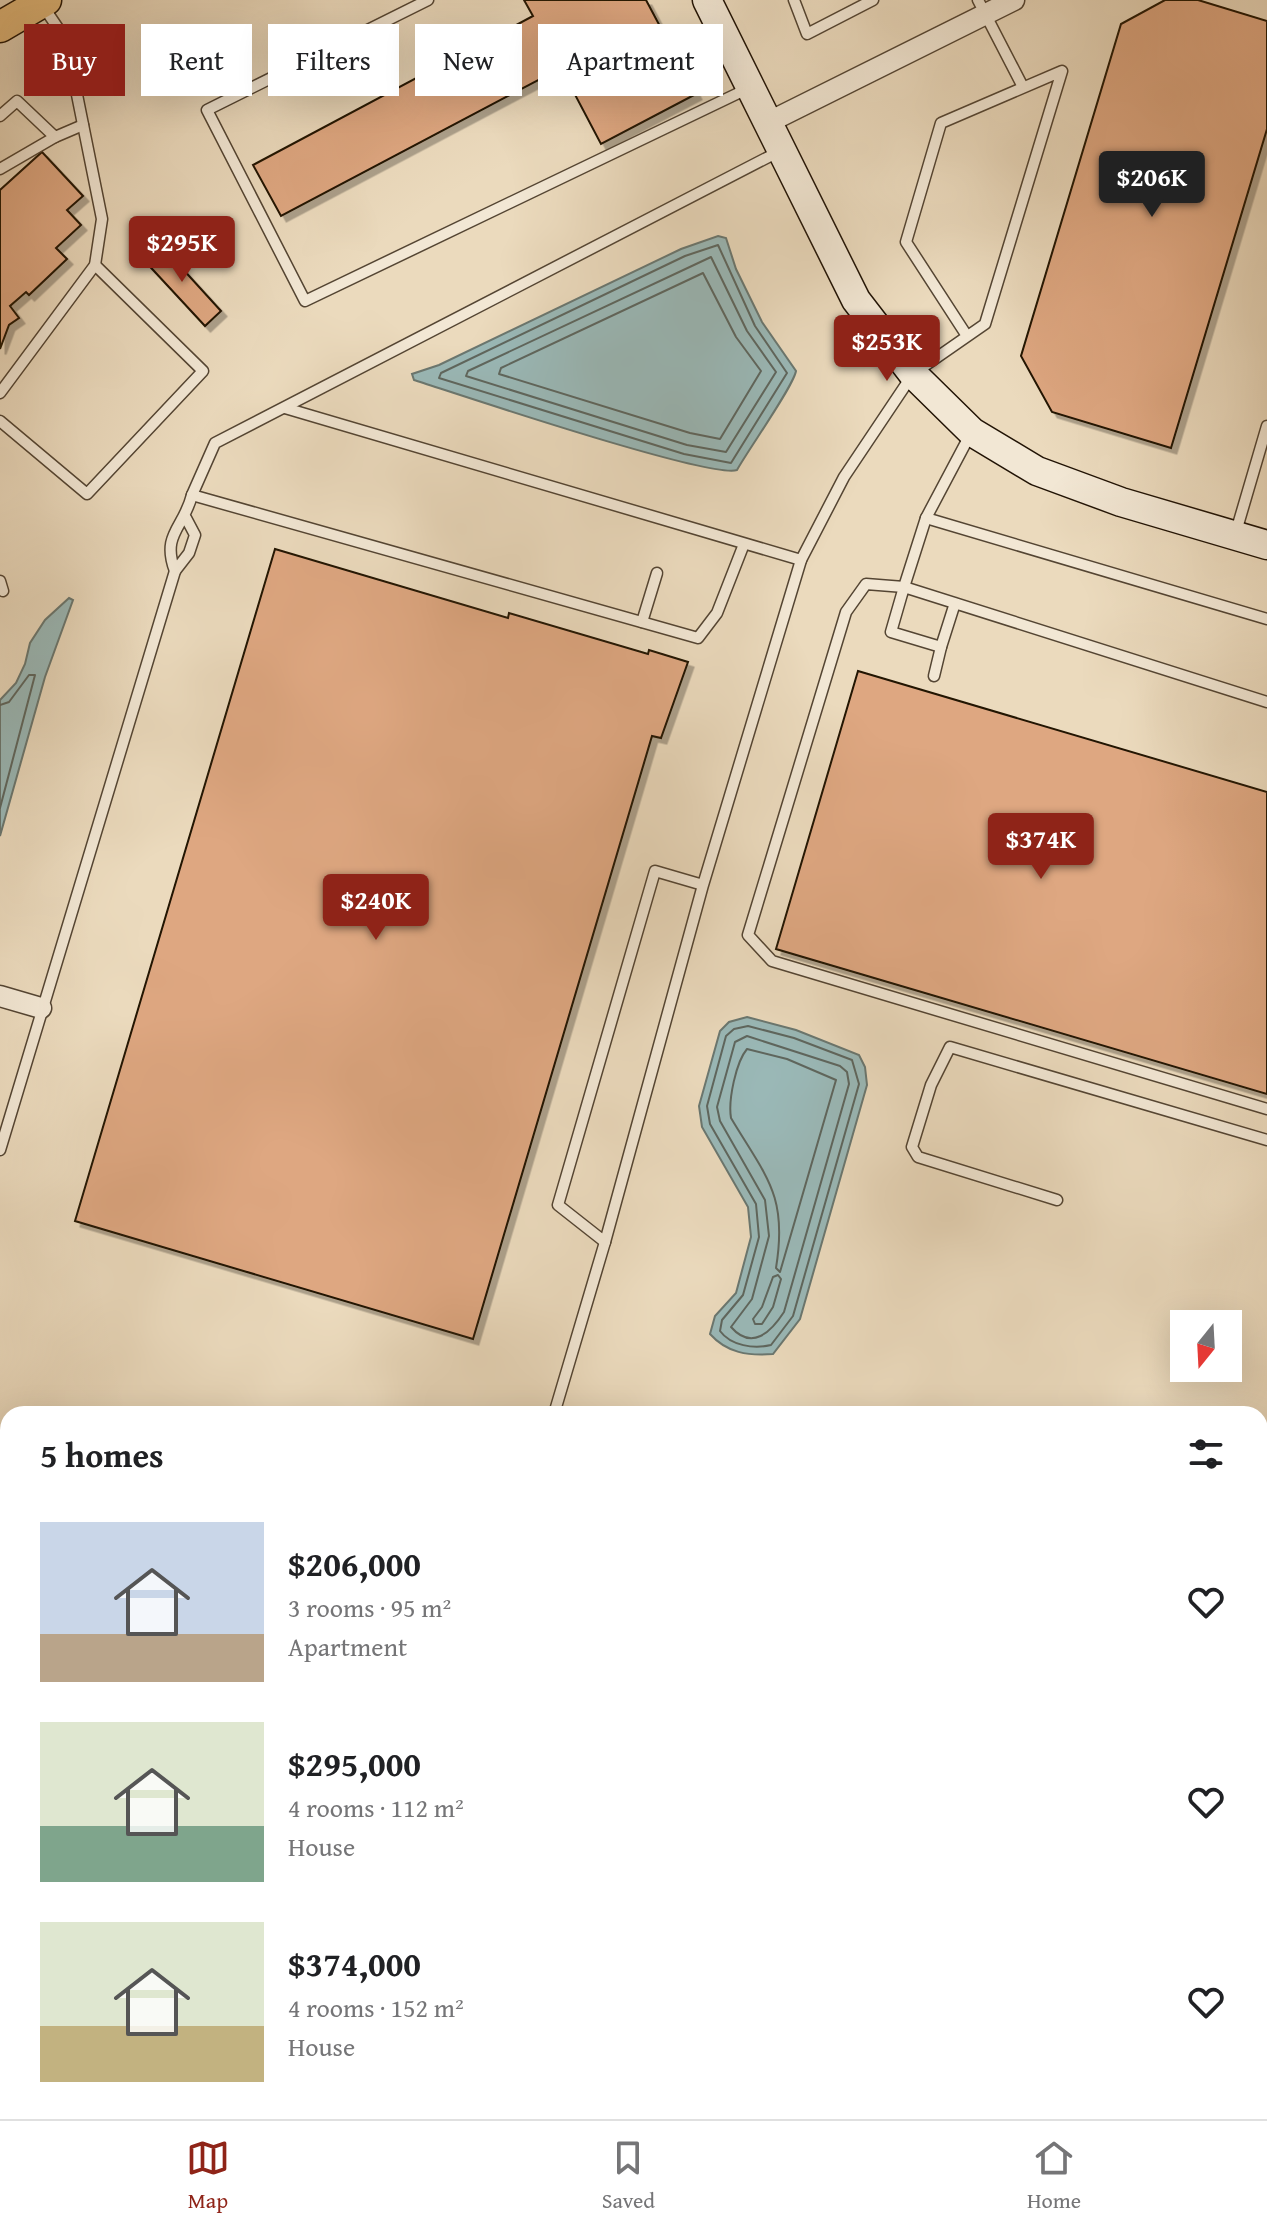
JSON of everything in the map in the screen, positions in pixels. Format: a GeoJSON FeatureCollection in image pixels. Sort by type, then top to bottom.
{"type":"FeatureCollection","features":[{"type":"Feature","properties":{"kind":"main road"},"geometry":{"type":"LineString","coordinates":[[0,27],[43,1]]}},
{"type":"Feature","properties":{"kind":"street"},"geometry":{"type":"LineString","coordinates":[[707,0],[856,300],[913,374],[972,432],[1037,471],[1121,502],[1267,545]]}},
{"type":"Feature","properties":{"kind":"street"},"geometry":{"type":"LineString","coordinates":[[767,123],[981,7],[1014,0]]}},
{"type":"Feature","properties":{"kind":"street"},"geometry":{"type":"LineString","coordinates":[[0,996],[41,1008]]}},
{"type":"Feature","properties":{"kind":"lane"},"geometry":{"type":"LineString","coordinates":[[428,0],[207,110],[305,301],[750,88]]}},
{"type":"Feature","properties":{"kind":"lane"},"geometry":{"type":"LineString","coordinates":[[794,0],[807,34],[873,0]]}},
{"type":"Feature","properties":{"kind":"lane"},"geometry":{"type":"LineString","coordinates":[[0,393],[95,265],[102,219],[66,40],[43,1]]}},
{"type":"Feature","properties":{"kind":"lane"},"geometry":{"type":"LineString","coordinates":[[981,7],[1023,87]]}},
{"type":"Feature","properties":{"kind":"lane"},"geometry":{"type":"LineString","coordinates":[[556,1406],[703,885],[801,560],[844,477],[913,374],[985,324],[1062,71],[941,123],[906,242],[967,336]]}},
{"type":"Feature","properties":{"kind":"lane"},"geometry":{"type":"LineString","coordinates":[[0,116],[17,101],[55,137]]}},
{"type":"Feature","properties":{"kind":"lane"},"geometry":{"type":"LineString","coordinates":[[0,169],[55,137],[83,125]]}},
{"type":"Feature","properties":{"kind":"lane"},"geometry":{"type":"LineString","coordinates":[[175,571],[168,552],[173,531],[186,518],[192,495],[215,443],[781,151]]}},
{"type":"Feature","properties":{"kind":"lane"},"geometry":{"type":"LineString","coordinates":[[0,421],[87,494],[203,371],[95,265]]}},
{"type":"Feature","properties":{"kind":"lane"},"geometry":{"type":"LineString","coordinates":[[285,408],[801,560]]}},
{"type":"Feature","properties":{"kind":"lane"},"geometry":{"type":"LineString","coordinates":[[1234,535],[1267,426]]}},
{"type":"Feature","properties":{"kind":"lane"},"geometry":{"type":"LineString","coordinates":[[941,647],[891,632],[926,518],[972,432]]}},
{"type":"Feature","properties":{"kind":"lane"},"geometry":{"type":"LineString","coordinates":[[192,495],[698,638],[717,613],[744,544]]}},
{"type":"Feature","properties":{"kind":"lane"},"geometry":{"type":"LineString","coordinates":[[0,1150],[175,571],[189,553],[195,535],[186,518]]}},
{"type":"Feature","properties":{"kind":"lane"},"geometry":{"type":"LineString","coordinates":[[926,518],[1267,619]]}},
{"type":"Feature","properties":{"kind":"lane"},"geometry":{"type":"LineString","coordinates":[[642,622],[657,573]]}},
{"type":"Feature","properties":{"kind":"lane"},"geometry":{"type":"LineString","coordinates":[[1267,702],[904,587],[866,584],[846,612],[748,935],[772,961],[1267,1109]]}},
{"type":"Feature","properties":{"kind":"lane"},"geometry":{"type":"LineString","coordinates":[[934,676],[955,603]]}},
{"type":"Feature","properties":{"kind":"lane"},"geometry":{"type":"LineString","coordinates":[[605,1242],[558,1205],[655,871],[703,885]]}},
{"type":"Feature","properties":{"kind":"lane"},"geometry":{"type":"LineString","coordinates":[[1057,1200],[918,1157],[912,1147],[931,1085],[950,1047],[1267,1140]]}},
{"type":"Feature","properties":{"kind":"water"},"geometry":{"type":"Polygon","coordinates":[[[718,236],[726,238],[736,269],[762,322],[796,371],[737,470],[681,462],[414,380],[412,374],[439,365],[681,249],[718,236]]]}},
{"type":"Feature","properties":{"kind":"water"},"geometry":{"type":"Polygon","coordinates":[[[69,598],[73,600],[45,677],[0,836],[0,700],[16,683],[30,643],[45,620],[69,598]]]}},
{"type":"Feature","properties":{"kind":"water"},"geometry":{"type":"Polygon","coordinates":[[[747,1017],[796,1030],[859,1055],[865,1067],[867,1085],[800,1319],[773,1354],[738,1352],[710,1334],[715,1316],[736,1293],[751,1237],[748,1207],[702,1127],[699,1106],[720,1031],[729,1022],[747,1017]]]}},
{"type":"Feature","properties":{"kind":"building"},"geometry":{"type":"Polygon","coordinates":[[[524,0],[646,0],[659,24],[538,24],[538,80],[522,89],[522,24],[518,24],[533,16],[524,0]]]}},
{"type":"Feature","properties":{"kind":"building"},"geometry":{"type":"Polygon","coordinates":[[[1165,0],[1198,0],[1267,21],[1267,129],[1171,448],[1052,412],[1021,356],[1121,24],[1165,0]]]}},
{"type":"Feature","properties":{"kind":"building"},"geometry":{"type":"Polygon","coordinates":[[[415,79],[415,96],[508,96],[281,216],[253,165],[383,96],[399,96],[399,87],[415,79]]]}},
{"type":"Feature","properties":{"kind":"building"},"geometry":{"type":"Polygon","coordinates":[[[576,96],[692,96],[601,144],[576,96]]]}},
{"type":"Feature","properties":{"kind":"building"},"geometry":{"type":"Polygon","coordinates":[[[42,152],[83,196],[67,210],[81,225],[56,248],[67,259],[29,295],[26,292],[10,306],[19,318],[9,325],[0,349],[0,190],[42,152]]]}},
{"type":"Feature","properties":{"kind":"building"},"geometry":{"type":"Polygon","coordinates":[[[159,243],[221,311],[205,326],[142,258],[159,243]]]}},
{"type":"Feature","properties":{"kind":"building"},"geometry":{"type":"Polygon","coordinates":[[[275,549],[508,618],[509,613],[648,654],[649,650],[688,662],[661,738],[652,736],[473,1339],[75,1221],[275,549]]]}},
{"type":"Feature","properties":{"kind":"building"},"geometry":{"type":"Polygon","coordinates":[[[858,671],[1267,792],[1267,1094],[776,949],[858,671]]]}}]}
